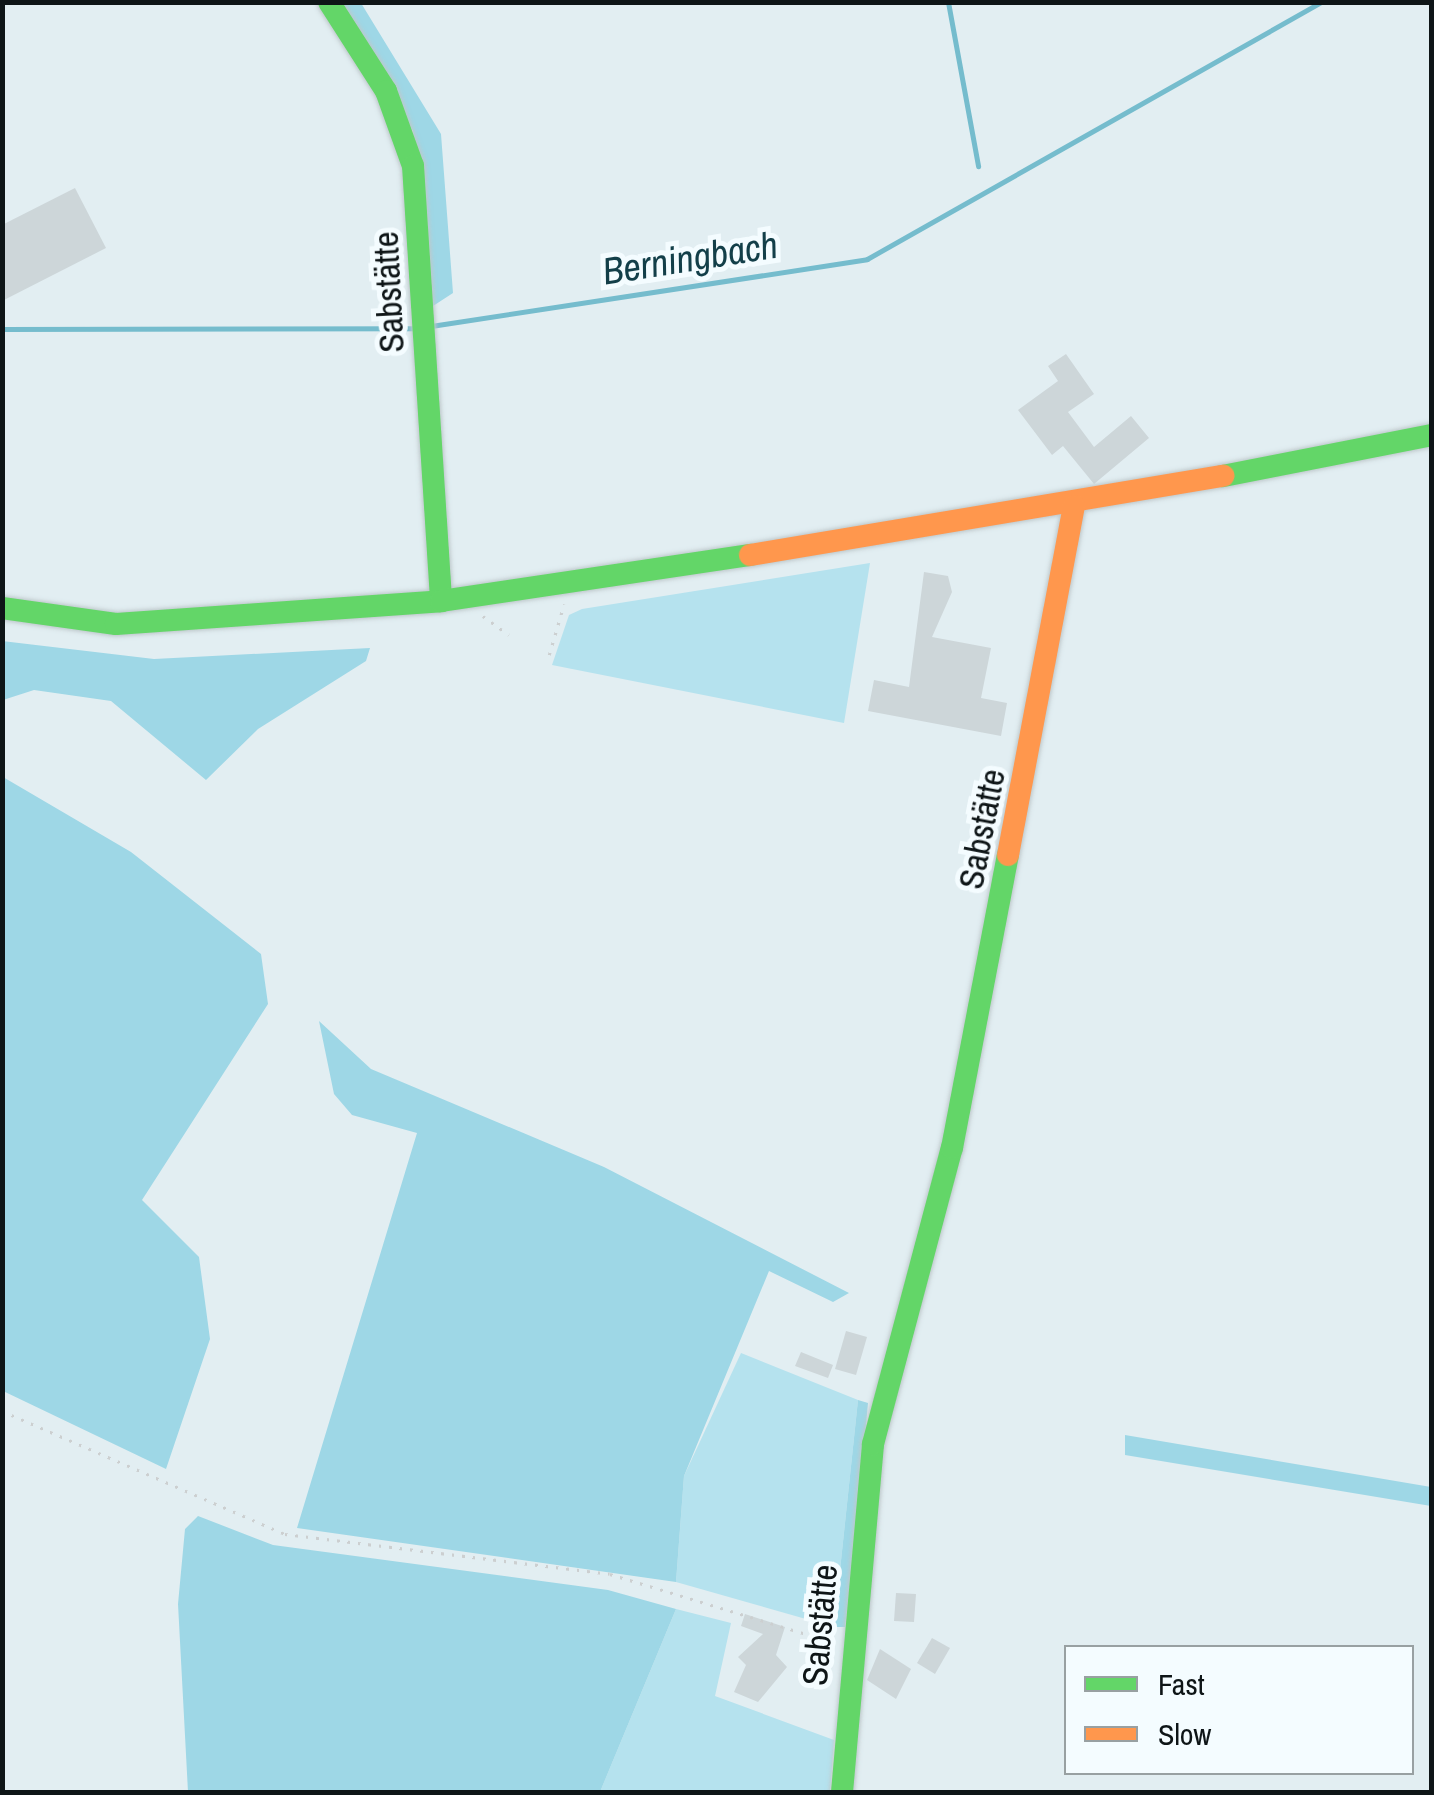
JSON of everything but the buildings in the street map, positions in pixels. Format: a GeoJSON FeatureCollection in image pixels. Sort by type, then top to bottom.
{"type":"FeatureCollection","features":[{"type":"Feature","properties":{"kind":"street","name":"Sabstätte"},"geometry":{"type":"LineString","coordinates":[[329,2],[404,129],[420,205],[442,600]]}},
{"type":"Feature","properties":{"kind":"street"},"geometry":{"type":"LineString","coordinates":[[2,608],[149,624],[476,596],[1074,506],[1432,436]]}},
{"type":"Feature","properties":{"kind":"street","name":"Sabstätte"},"geometry":{"type":"LineString","coordinates":[[842,1792],[852,1647],[884,1391],[956,1131],[1074,506]]}},
{"type":"Feature","properties":{"kind":"path"},"geometry":{"type":"LineString","coordinates":[[549,655],[565,583]]}},
{"type":"Feature","properties":{"kind":"path"},"geometry":{"type":"LineString","coordinates":[[476,596],[508,635]]}},
{"type":"Feature","properties":{"kind":"path"},"geometry":{"type":"LineString","coordinates":[[2,1411],[285,1534],[610,1574],[852,1647]]}},
{"type":"Feature","properties":{"kind":"shaded area"},"geometry":{"type":"Polygon","coordinates":[[[338,3],[361,3],[441,134],[453,293],[433,306],[413,131],[338,3]]]}},
{"type":"Feature","properties":{"kind":"shaded area"},"geometry":{"type":"Polygon","coordinates":[[[870,563],[844,723],[552,665],[569,615],[582,609],[870,563]]]}},
{"type":"Feature","properties":{"kind":"shaded area"},"geometry":{"type":"Polygon","coordinates":[[[2,641],[154,659],[370,648],[366,661],[258,729],[206,780],[111,701],[34,690],[3,700],[2,641]]]}},
{"type":"Feature","properties":{"kind":"shaded area"},"geometry":{"type":"Polygon","coordinates":[[[3,777],[131,852],[261,954],[268,1004],[142,1200],[199,1257],[210,1339],[166,1469],[3,1391],[3,777]]]}},
{"type":"Feature","properties":{"kind":"shaded area"},"geometry":{"type":"Polygon","coordinates":[[[319,1021],[371,1069],[604,1167],[849,1293],[833,1302],[769,1271],[684,1476],[676,1582],[297,1528],[417,1133],[352,1115],[334,1094],[319,1021]]]}},
{"type":"Feature","properties":{"kind":"shaded area"},"geometry":{"type":"Polygon","coordinates":[[[741,1353],[858,1400],[834,1627],[676,1582],[684,1476],[741,1353]]]}},
{"type":"Feature","properties":{"kind":"shaded area"},"geometry":{"type":"Polygon","coordinates":[[[858,1400],[868,1403],[857,1526],[845,1627],[834,1627],[858,1400]]]}},
{"type":"Feature","properties":{"kind":"shaded area"},"geometry":{"type":"Polygon","coordinates":[[[1125,1435],[1431,1487],[1431,1506],[1125,1455],[1125,1435]]]}},
{"type":"Feature","properties":{"kind":"shaded area"},"geometry":{"type":"Polygon","coordinates":[[[198,1516],[273,1545],[608,1590],[676,1609],[600,1792],[188,1792],[178,1604],[185,1529],[198,1516]]]}},
{"type":"Feature","properties":{"kind":"shaded area"},"geometry":{"type":"Polygon","coordinates":[[[676,1609],[731,1623],[715,1696],[834,1740],[830,1792],[600,1792],[676,1609]]]}},
{"type":"Feature","properties":{"kind":"waterway"},"geometry":{"type":"LineString","coordinates":[[948,2],[978,166]]}},
{"type":"Feature","properties":{"kind":"waterway","name":"Berningbach"},"geometry":{"type":"LineString","coordinates":[[431,326],[867,259],[1321,2]]}},
{"type":"Feature","properties":{"kind":"waterway","name":"Berningbach"},"geometry":{"type":"LineString","coordinates":[[2,329],[415,328]]}},
{"type":"Feature","properties":{"kind":"traffic: fast"},"geometry":{"type":"LineString","coordinates":[[329,2],[386,91],[413,166],[441,601]]}},
{"type":"Feature","properties":{"kind":"traffic: fast"},"geometry":{"type":"LineString","coordinates":[[1223,476],[1432,435]]}},
{"type":"Feature","properties":{"kind":"traffic: fast"},"geometry":{"type":"LineString","coordinates":[[2,608],[116,624],[441,601],[750,555]]}},
{"type":"Feature","properties":{"kind":"traffic: fast"},"geometry":{"type":"LineString","coordinates":[[842,1792],[873,1444],[952,1148],[1008,855]]}},
{"type":"Feature","properties":{"kind":"traffic: slow"},"geometry":{"type":"LineString","coordinates":[[750,555],[1223,476]]}},
{"type":"Feature","properties":{"kind":"traffic: slow"},"geometry":{"type":"LineString","coordinates":[[1008,855],[1074,506]]}}]}
